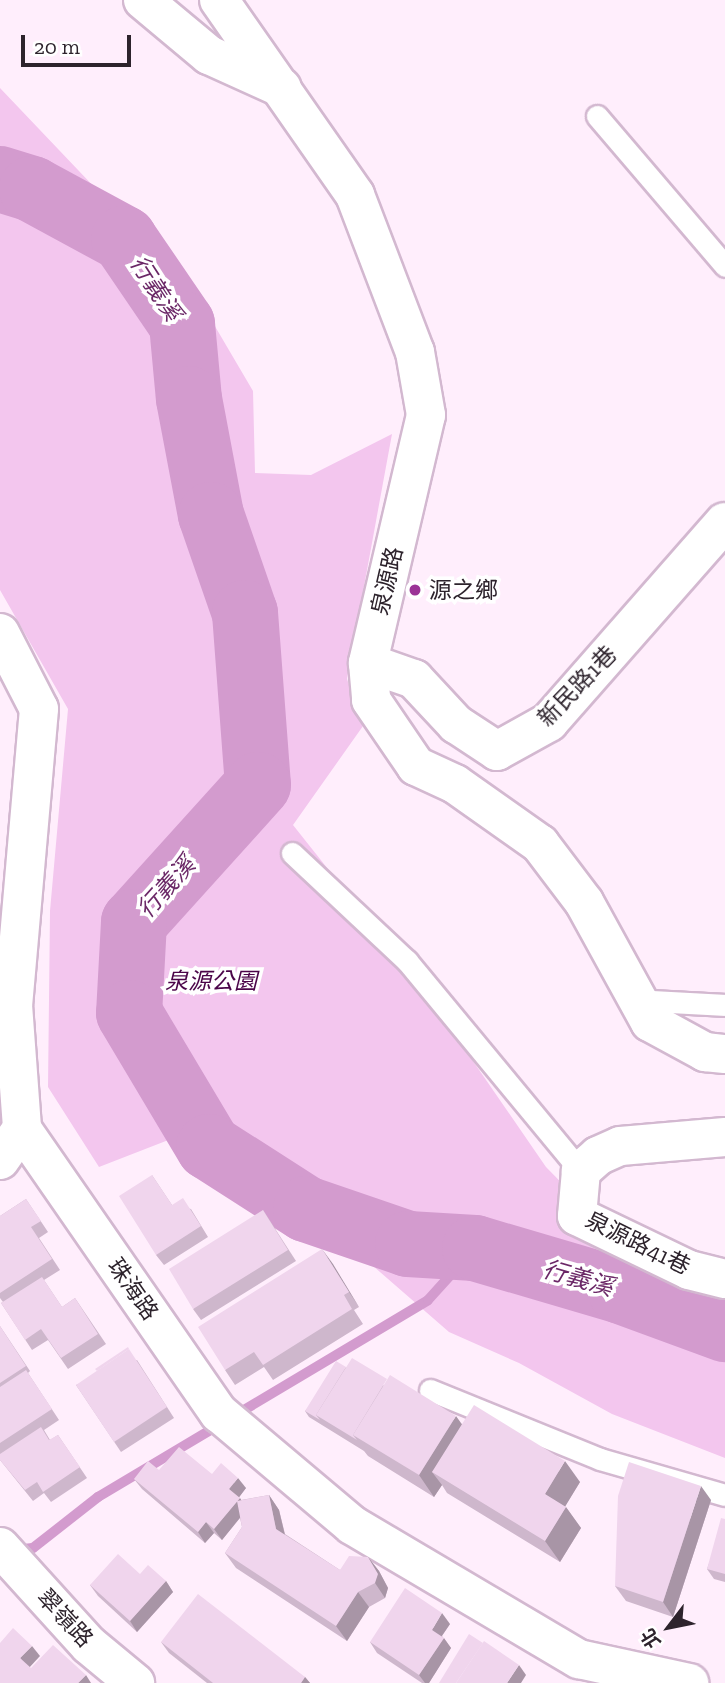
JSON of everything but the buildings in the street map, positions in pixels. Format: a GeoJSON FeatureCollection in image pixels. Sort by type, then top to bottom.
{"type":"FeatureCollection","features":[{"type":"Feature","properties":{"kind":"street"},"geometry":{"type":"LineString","coordinates":[[143,0],[209,55],[282,88]]}},
{"type":"Feature","properties":{"kind":"street","name":"泉源路"},"geometry":{"type":"LineString","coordinates":[[219,0],[355,195],[415,352],[426,415],[368,663],[370,700],[385,727],[416,766],[455,784],[540,844],[584,902],[634,1000],[650,1022],[671,1037],[705,1052],[725,1054]]}},
{"type":"Feature","properties":{"kind":"street","name":"新民路1巷"},"geometry":{"type":"LineString","coordinates":[[368,663],[414,679],[456,724],[497,751],[549,722],[725,522]]}},
{"type":"Feature","properties":{"kind":"street"},"geometry":{"type":"LineString","coordinates":[[0,633],[38,709],[6,1007],[22,1129],[0,1160]]}},
{"type":"Feature","properties":{"kind":"street","name":"珠海路"},"geometry":{"type":"LineString","coordinates":[[22,1129],[219,1413],[352,1525],[579,1659],[633,1678],[689,1683]]}},
{"type":"Feature","properties":{"kind":"street"},"geometry":{"type":"LineString","coordinates":[[581,1171],[598,1156],[620,1146],[725,1137]]}},
{"type":"Feature","properties":{"kind":"street","name":"泉源路41巷"},"geometry":{"type":"LineString","coordinates":[[581,1171],[577,1216],[688,1270],[725,1279]]}},
{"type":"Feature","properties":{"kind":"street","name":"翠嶺路"},"geometry":{"type":"LineString","coordinates":[[0,1547],[89,1645],[135,1683]]}},
{"type":"Feature","properties":{"kind":"lane"},"geometry":{"type":"LineString","coordinates":[[597,116],[725,266]]}},
{"type":"Feature","properties":{"kind":"lane"},"geometry":{"type":"LineString","coordinates":[[292,853],[407,961],[581,1171]]}},
{"type":"Feature","properties":{"kind":"lane"},"geometry":{"type":"LineString","coordinates":[[634,1000],[725,1005]]}},
{"type":"Feature","properties":{"kind":"lane"},"geometry":{"type":"LineString","coordinates":[[430,1390],[600,1459],[725,1495]]}},
{"type":"Feature","properties":{"kind":"green space","name":"泉源公園"},"geometry":{"type":"Polygon","coordinates":[[[0,88],[196,294],[253,391],[255,473],[311,475],[392,434],[347,679],[363,726],[293,825],[424,990],[546,1167],[654,1277],[725,1317],[725,1458],[612,1414],[519,1363],[449,1332],[288,1192],[171,1139],[99,1167],[48,1087],[50,911],[68,709],[0,590],[0,88]]]}},
{"type":"Feature","properties":{"kind":"waterway","name":"行義溪"},"geometry":{"type":"LineString","coordinates":[[0,179],[32,189],[124,239],[182,324],[189,399],[211,515],[245,613],[258,785],[134,922],[129,1013],[209,1147],[306,1209],[408,1244],[475,1248],[621,1291],[725,1329]]}},
{"type":"Feature","properties":{"kind":"waterway"},"geometry":{"type":"LineString","coordinates":[[13,1550],[33,1548],[98,1497],[428,1300],[475,1248]]}},
{"type":"Feature","properties":{"kind":"place","name":"源之鄉"},"geometry":{"type":"Point","coordinates":[415,590]}}]}
